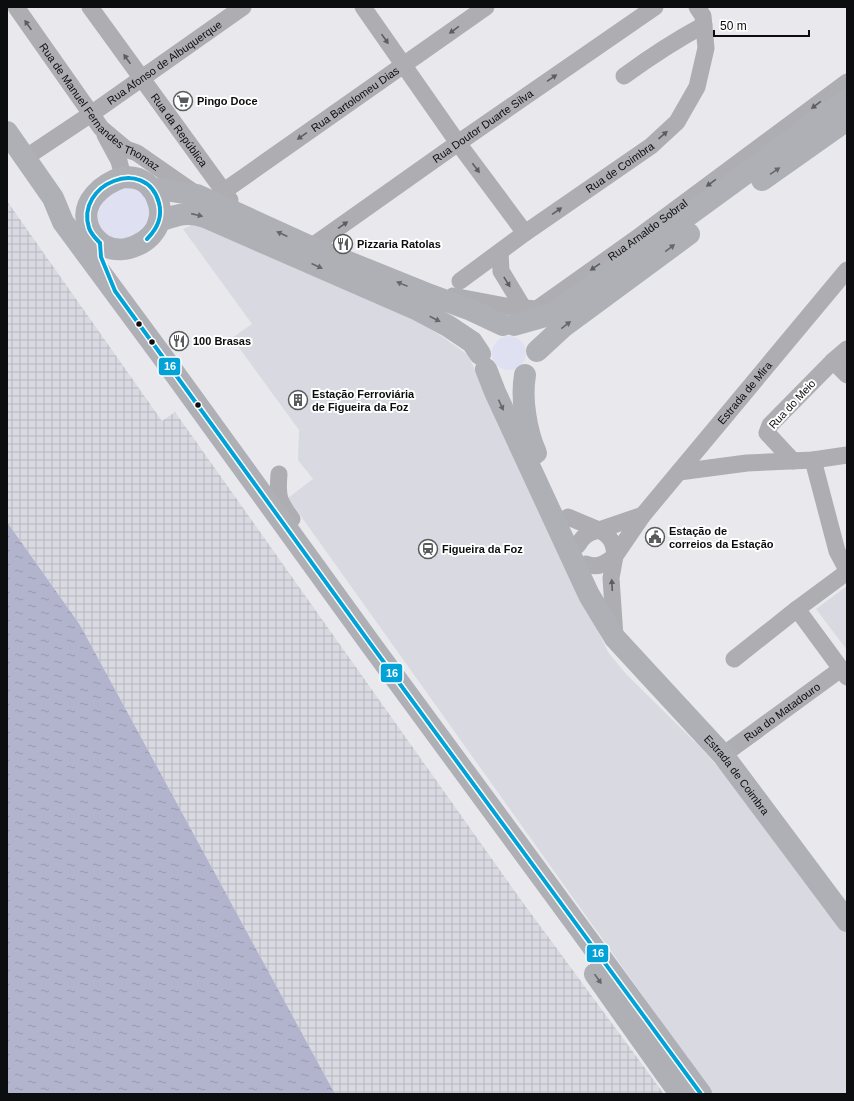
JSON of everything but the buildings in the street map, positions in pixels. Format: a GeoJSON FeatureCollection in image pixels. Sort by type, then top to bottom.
{"type":"FeatureCollection","features":[{"type":"Feature","properties":{"kind":"main road"},"geometry":{"type":"LineString","coordinates":[[579,555],[495,392],[483,361],[486,336],[492,330],[514,320],[552,314],[828,112],[847,100]]}},
{"type":"Feature","properties":{"kind":"main road"},"geometry":{"type":"LineString","coordinates":[[159,221],[185,214],[195,214],[205,217],[418,310],[448,326],[472,342],[492,375],[499,379],[507,380],[525,375],[533,366],[537,351],[569,323],[732,202],[847,120]]}},
{"type":"Feature","properties":{"kind":"main road"},"geometry":{"type":"LineString","coordinates":[[7,132],[66,217],[109,248],[117,250],[127,249],[137,245],[146,239],[156,228],[159,221],[160,212],[156,196],[138,182]]}},
{"type":"Feature","properties":{"kind":"main road"},"geometry":{"type":"LineString","coordinates":[[115,291],[95,238],[87,223],[86,214],[89,203],[101,189],[116,180],[138,182],[197,195],[311,247],[425,293],[471,310],[514,320],[530,335],[537,351]]}},
{"type":"Feature","properties":{"kind":"main road"},"geometry":{"type":"LineString","coordinates":[[53,198],[63,207],[89,203]]}},
{"type":"Feature","properties":{"kind":"main road"},"geometry":{"type":"LineString","coordinates":[[53,198],[63,222],[115,291],[372,646],[701,1094]]}},
{"type":"Feature","properties":{"kind":"main road"},"geometry":{"type":"LineString","coordinates":[[115,291],[118,266],[127,249]]}},
{"type":"Feature","properties":{"kind":"main road"},"geometry":{"type":"LineString","coordinates":[[525,375],[523,384],[527,428],[533,447],[568,517],[579,555]]}},
{"type":"Feature","properties":{"kind":"main road","name":"Estrada de Coimbra"},"geometry":{"type":"LineString","coordinates":[[579,555],[589,596],[615,638],[723,755],[847,921]]}},
{"type":"Feature","properties":{"kind":"main road"},"geometry":{"type":"LineString","coordinates":[[372,646],[459,777],[600,982],[680,1094]]}},
{"type":"Feature","properties":{"kind":"street","name":"Rua de Manuel Fernandes Thomaz"},"geometry":{"type":"LineString","coordinates":[[16,7],[96,121],[126,149],[137,153],[197,195]]}},
{"type":"Feature","properties":{"kind":"street","name":"Rua da República"},"geometry":{"type":"LineString","coordinates":[[90,7],[240,215]]}},
{"type":"Feature","properties":{"kind":"street","name":"Rua Afonso de Albuquerque"},"geometry":{"type":"LineString","coordinates":[[25,158],[96,121],[141,79],[243,7]]}},
{"type":"Feature","properties":{"kind":"street"},"geometry":{"type":"LineString","coordinates":[[362,7],[458,143],[525,233]]}},
{"type":"Feature","properties":{"kind":"street","name":"Rua Bartolomeu Dias"},"geometry":{"type":"LineString","coordinates":[[224,191],[486,7]]}},
{"type":"Feature","properties":{"kind":"street","name":"Rua Doutor Duarte Silva"},"geometry":{"type":"LineString","coordinates":[[311,247],[655,7]]}},
{"type":"Feature","properties":{"kind":"street","name":"Rua de Coimbra"},"geometry":{"type":"LineString","coordinates":[[460,282],[525,233],[651,146],[678,122],[697,87],[706,48],[703,16],[697,7]]}},
{"type":"Feature","properties":{"kind":"street"},"geometry":{"type":"LineString","coordinates":[[624,76],[642,62],[704,25]]}},
{"type":"Feature","properties":{"kind":"street","name":"Rua Arnaldo Sobral"},"geometry":{"type":"LineString","coordinates":[[514,320],[537,309],[643,233],[847,82]]}},
{"type":"Feature","properties":{"kind":"street"},"geometry":{"type":"LineString","coordinates":[[96,121],[119,161],[138,182]]}},
{"type":"Feature","properties":{"kind":"street"},"geometry":{"type":"LineString","coordinates":[[126,149],[135,163],[138,182]]}},
{"type":"Feature","properties":{"kind":"street"},"geometry":{"type":"LineString","coordinates":[[500,252],[501,271],[514,320]]}},
{"type":"Feature","properties":{"kind":"street","name":"Estrada de Mira"},"geometry":{"type":"LineString","coordinates":[[615,556],[643,515],[847,270]]}},
{"type":"Feature","properties":{"kind":"street","name":"Rua do Meio"},"geometry":{"type":"LineString","coordinates":[[793,461],[767,433],[767,430],[770,425],[833,361],[847,350]]}},
{"type":"Feature","properties":{"kind":"street"},"geometry":{"type":"LineString","coordinates":[[833,361],[847,375]]}},
{"type":"Feature","properties":{"kind":"street"},"geometry":{"type":"LineString","coordinates":[[679,472],[747,463],[813,460],[847,455]]}},
{"type":"Feature","properties":{"kind":"street"},"geometry":{"type":"LineString","coordinates":[[734,659],[847,571],[837,551],[813,460]]}},
{"type":"Feature","properties":{"kind":"street"},"geometry":{"type":"LineString","coordinates":[[279,474],[278,487],[280,502],[361,618],[372,646]]}},
{"type":"Feature","properties":{"kind":"street"},"geometry":{"type":"LineString","coordinates":[[615,556],[602,565],[597,566],[579,555],[582,537],[587,533],[643,515]]}},
{"type":"Feature","properties":{"kind":"street"},"geometry":{"type":"LineString","coordinates":[[568,517],[608,534],[614,546],[615,556],[611,578],[615,638]]}},
{"type":"Feature","properties":{"kind":"street"},"geometry":{"type":"LineString","coordinates":[[797,609],[844,673]]}},
{"type":"Feature","properties":{"kind":"street","name":"Rua do Matadouro"},"geometry":{"type":"LineString","coordinates":[[723,755],[844,673]]}},
{"type":"Feature","properties":{"kind":"shaded area"},"geometry":{"type":"Polygon","coordinates":[[[126,188],[141,191],[152,210],[149,220],[141,231],[128,237],[116,239],[107,236],[101,229],[98,221],[99,212],[103,202],[112,194],[126,188]]]}},
{"type":"Feature","properties":{"kind":"shaded area"},"geometry":{"type":"Polygon","coordinates":[[[7,201],[162,421],[175,412],[521,900],[664,1094],[335,1094],[80,625],[7,522],[7,201]]]}},
{"type":"Feature","properties":{"kind":"shaded area"},"geometry":{"type":"Polygon","coordinates":[[[194,224],[408,316],[440,335],[468,355],[608,652],[626,674],[699,746],[734,784],[847,934],[847,1094],[713,1094],[288,498],[313,479],[298,460],[299,430],[232,338],[252,324],[183,229],[194,224]]]}},
{"type":"Feature","properties":{"kind":"shaded area"},"geometry":{"type":"Polygon","coordinates":[[[506,336],[512,336],[516,337],[523,343],[526,353],[525,360],[519,367],[512,370],[506,370],[502,369],[495,363],[492,356],[492,350],[493,346],[499,339],[506,336]]]}},
{"type":"Feature","properties":{"kind":"shaded area"},"geometry":{"type":"Polygon","coordinates":[[[847,586],[847,650],[816,609],[847,586]]]}},
{"type":"Feature","properties":{"kind":"water"},"geometry":{"type":"Polygon","coordinates":[[[7,522],[80,625],[335,1094],[7,1094],[7,522]]]}},
{"type":"Feature","properties":{"kind":"transit line","name":"16"},"geometry":{"type":"LineString","coordinates":[[100,243],[89,228],[87,212],[92,199],[102,188],[114,181],[127,178],[141,180],[152,188],[159,203],[160,218],[154,231],[147,239]]}},
{"type":"Feature","properties":{"kind":"transit line","name":"16"},"geometry":{"type":"LineString","coordinates":[[100,243],[101,257],[115,291],[372,646],[701,1094]]}},
{"type":"Feature","properties":{"kind":"place","name":"Pingo Doce"},"geometry":{"type":"Point","coordinates":[183,101]}},
{"type":"Feature","properties":{"kind":"place","name":"Pizzaria Ratolas"},"geometry":{"type":"Point","coordinates":[343,244]}},
{"type":"Feature","properties":{"kind":"place","name":"100 Brasas"},"geometry":{"type":"Point","coordinates":[179,341]}},
{"type":"Feature","properties":{"kind":"place","name":"Estação Ferroviária de Figueira da Foz"},"geometry":{"type":"Point","coordinates":[298,400]}},
{"type":"Feature","properties":{"kind":"place","name":"Estação de correios da Estação"},"geometry":{"type":"Point","coordinates":[655,537]}},
{"type":"Feature","properties":{"kind":"place","name":"Figueira da Foz"},"geometry":{"type":"Point","coordinates":[428,549]}}]}
